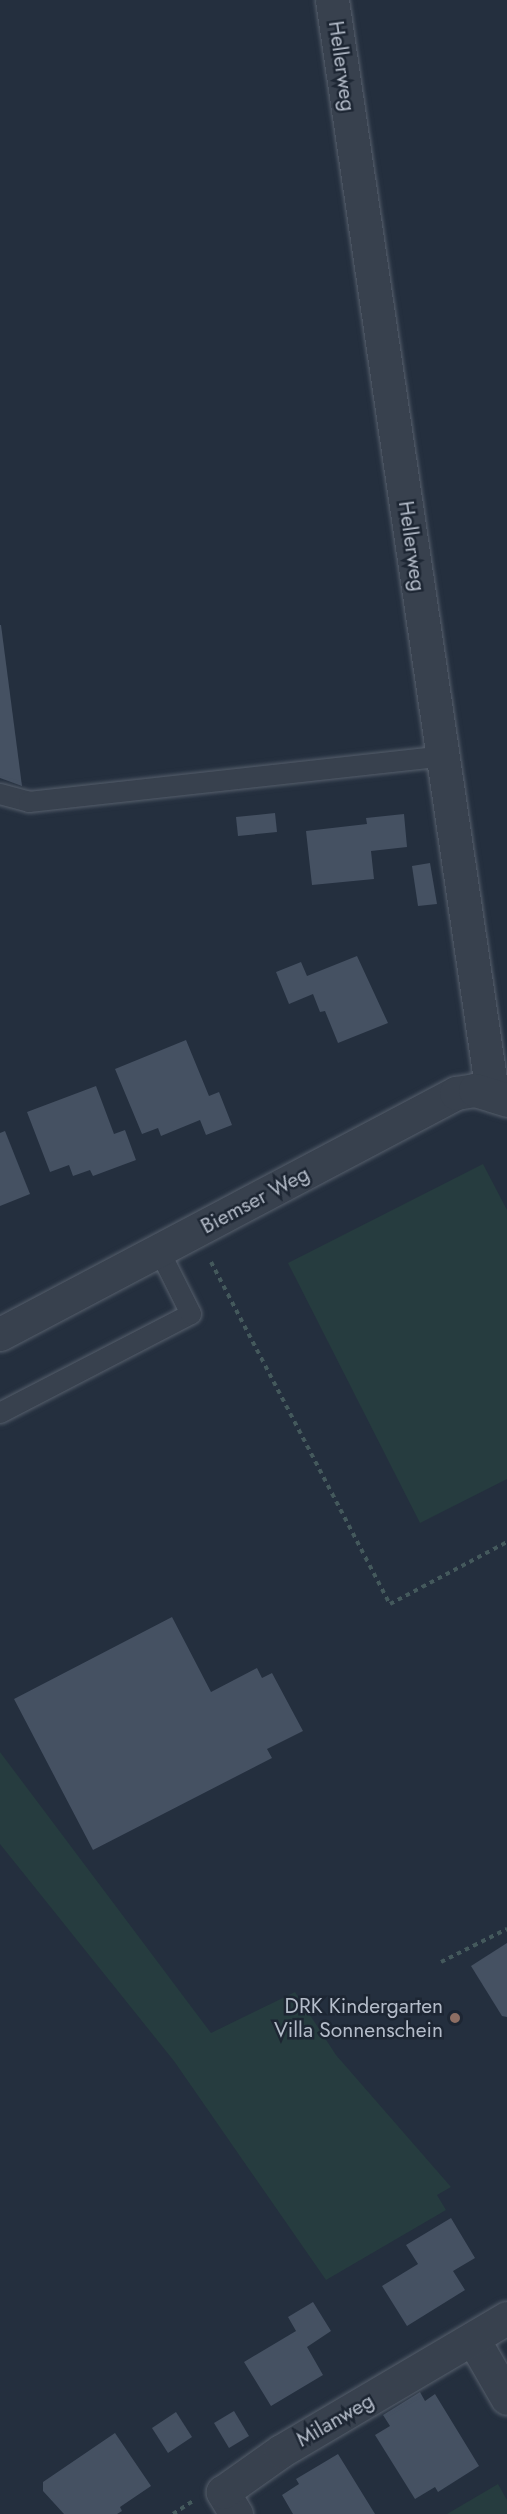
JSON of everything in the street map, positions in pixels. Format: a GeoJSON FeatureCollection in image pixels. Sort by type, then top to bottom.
{"type":"FeatureCollection","features":[{"type":"Feature","properties":{"kind":"street","name":"Hellerweg"},"geometry":{"type":"LineString","coordinates":[[332,0],[443,756],[502,1089]]}},
{"type":"Feature","properties":{"kind":"street","name":"Biemser Weg"},"geometry":{"type":"LineString","coordinates":[[0,1334],[456,1093],[502,1089]]}},
{"type":"Feature","properties":{"kind":"street","name":"Milanweg"},"geometry":{"type":"LineString","coordinates":[[236,2514],[223,2492],[281,2451],[507,2318]]}},
{"type":"Feature","properties":{"kind":"street"},"geometry":{"type":"LineString","coordinates":[[473,2339],[507,2398]]}},
{"type":"Feature","properties":{"kind":"lane"},"geometry":{"type":"LineString","coordinates":[[0,794],[30,802],[443,756]]}},
{"type":"Feature","properties":{"kind":"lane"},"geometry":{"type":"LineString","coordinates":[[0,1413],[191,1314],[159,1250]]}},
{"type":"Feature","properties":{"kind":"path"},"geometry":{"type":"LineString","coordinates":[[196,1232],[390,1604],[507,1542]]}},
{"type":"Feature","properties":{"kind":"path"},"geometry":{"type":"LineString","coordinates":[[441,1962],[507,1929]]}},
{"type":"Feature","properties":{"kind":"green space"},"geometry":{"type":"Polygon","coordinates":[[[483,1164],[507,1210],[507,1479],[420,1523],[288,1263],[483,1164]]]}},
{"type":"Feature","properties":{"kind":"green space"},"geometry":{"type":"Polygon","coordinates":[[[0,1752],[211,2033],[295,1992],[336,2055],[451,2187],[437,2195],[446,2210],[326,2280],[174,2061],[0,1844],[0,1752]]]}},
{"type":"Feature","properties":{"kind":"green space"},"geometry":{"type":"Polygon","coordinates":[[[498,2484],[507,2500],[507,2514],[447,2514],[498,2484]]]}},
{"type":"Feature","properties":{"kind":"building"},"geometry":{"type":"Polygon","coordinates":[[[1,625],[22,786],[0,778],[1,625]]]}},
{"type":"Feature","properties":{"kind":"building"},"geometry":{"type":"Polygon","coordinates":[[[275,813],[277,832],[238,836],[236,817],[275,813]]]}},
{"type":"Feature","properties":{"kind":"building"},"geometry":{"type":"Polygon","coordinates":[[[404,814],[407,847],[371,851],[374,879],[312,885],[306,831],[367,824],[366,818],[404,814]]]}},
{"type":"Feature","properties":{"kind":"building"},"geometry":{"type":"Polygon","coordinates":[[[430,863],[437,904],[418,906],[412,866],[430,863]]]}},
{"type":"Feature","properties":{"kind":"building"},"geometry":{"type":"Polygon","coordinates":[[[357,956],[388,1023],[338,1043],[325,1011],[320,1012],[313,994],[289,1004],[276,972],[301,962],[307,976],[357,956]]]}},
{"type":"Feature","properties":{"kind":"building"},"geometry":{"type":"Polygon","coordinates":[[[186,1040],[209,1096],[219,1092],[232,1125],[206,1135],[200,1120],[161,1136],[158,1128],[142,1134],[115,1069],[186,1040]]]}},
{"type":"Feature","properties":{"kind":"building"},"geometry":{"type":"Polygon","coordinates":[[[96,1086],[114,1134],[125,1130],[136,1160],[93,1176],[90,1170],[73,1176],[69,1165],[50,1172],[27,1112],[96,1086]]]}},
{"type":"Feature","properties":{"kind":"building"},"geometry":{"type":"Polygon","coordinates":[[[5,1131],[30,1194],[0,1206],[0,1133],[5,1131]]]}},
{"type":"Feature","properties":{"kind":"building"},"geometry":{"type":"Polygon","coordinates":[[[172,1617],[211,1692],[257,1668],[262,1678],[272,1673],[303,1731],[267,1749],[272,1758],[93,1850],[14,1699],[172,1617]]]}},
{"type":"Feature","properties":{"kind":"building"},"geometry":{"type":"Polygon","coordinates":[[[507,1943],[507,2017],[502,2016],[471,1966],[507,1943]]]}},
{"type":"Feature","properties":{"kind":"building"},"geometry":{"type":"Polygon","coordinates":[[[451,2218],[475,2258],[453,2271],[465,2290],[407,2326],[382,2286],[418,2264],[406,2245],[451,2218]]]}},
{"type":"Feature","properties":{"kind":"building"},"geometry":{"type":"Polygon","coordinates":[[[313,2302],[331,2331],[307,2347],[323,2375],[271,2406],[244,2362],[296,2331],[288,2317],[313,2302]]]}},
{"type":"Feature","properties":{"kind":"building"},"geometry":{"type":"Polygon","coordinates":[[[420,2392],[425,2401],[435,2394],[479,2466],[438,2492],[435,2487],[415,2499],[375,2435],[390,2426],[383,2415],[420,2392]]]}},
{"type":"Feature","properties":{"kind":"building"},"geometry":{"type":"Polygon","coordinates":[[[234,2411],[249,2436],[229,2448],[214,2423],[234,2411]]]}},
{"type":"Feature","properties":{"kind":"building"},"geometry":{"type":"Polygon","coordinates":[[[176,2412],[192,2437],[168,2453],[152,2428],[176,2412]]]}},
{"type":"Feature","properties":{"kind":"building"},"geometry":{"type":"Polygon","coordinates":[[[115,2433],[151,2486],[120,2507],[122,2511],[117,2514],[64,2514],[43,2491],[43,2482],[115,2433]]]}},
{"type":"Feature","properties":{"kind":"building"},"geometry":{"type":"Polygon","coordinates":[[[338,2454],[375,2514],[293,2514],[282,2495],[299,2484],[296,2479],[338,2454]]]}},
{"type":"Feature","properties":{"kind":"place","name":"DRK Kindergarten Villa Sonnenschein"},"geometry":{"type":"Point","coordinates":[455,2018]}}]}
